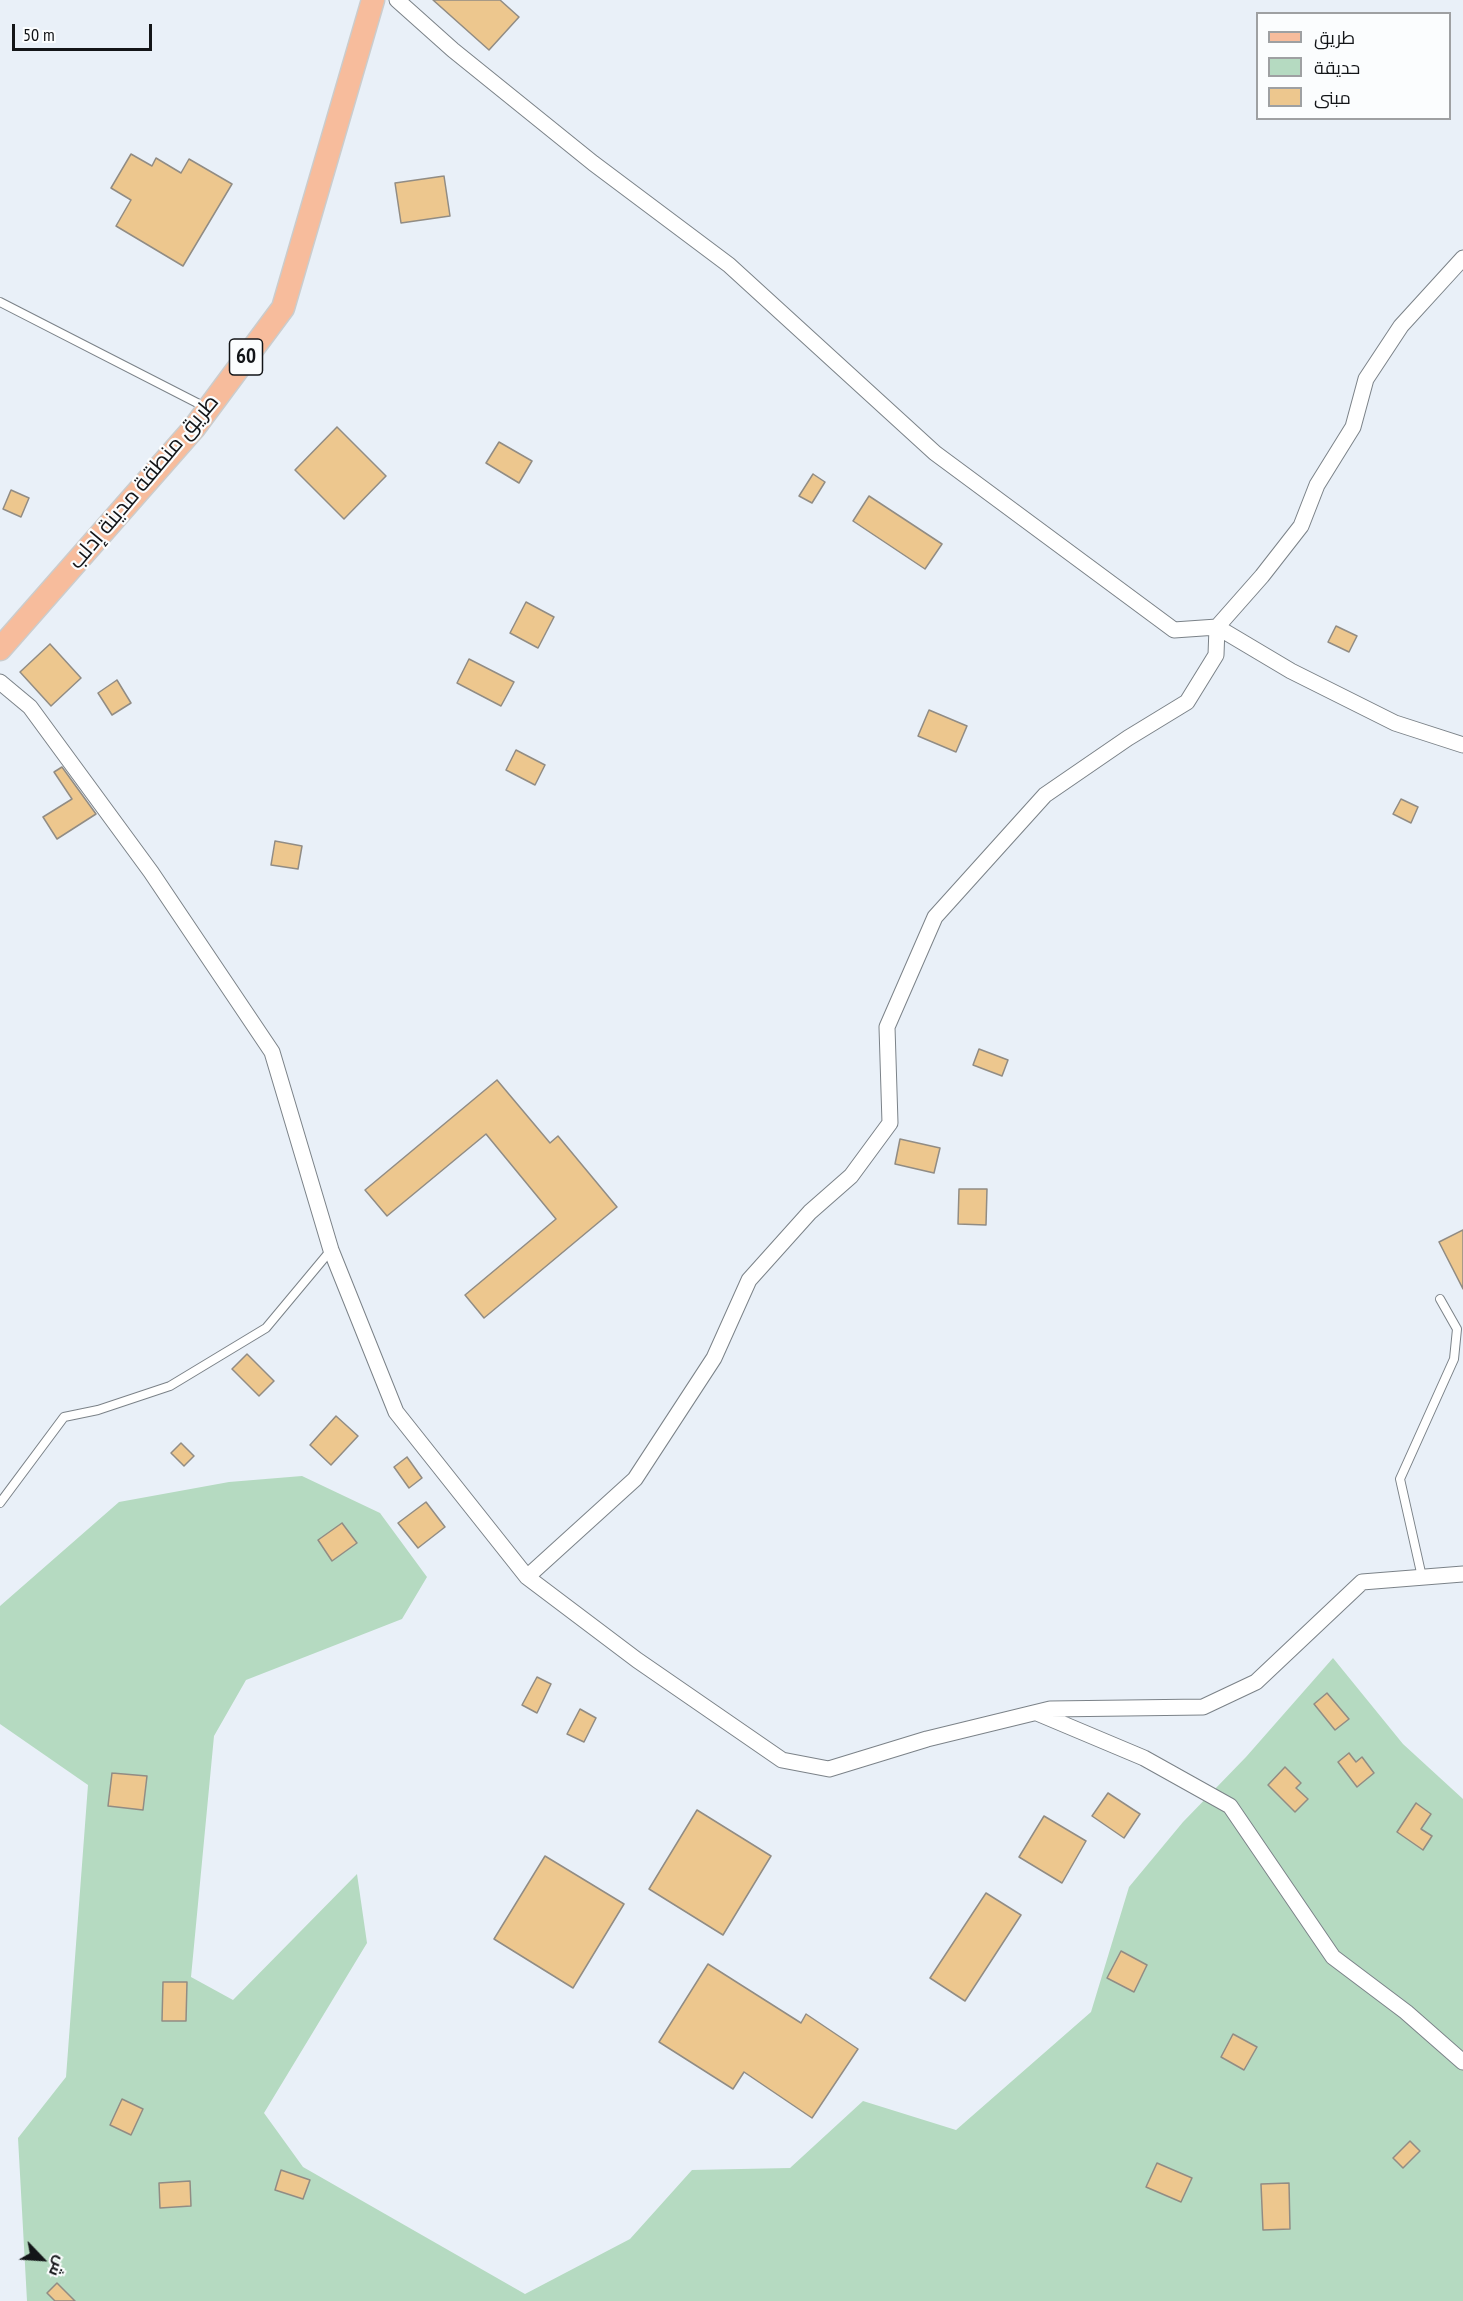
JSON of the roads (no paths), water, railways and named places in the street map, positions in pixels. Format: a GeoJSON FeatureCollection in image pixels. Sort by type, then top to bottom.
{"type":"FeatureCollection","features":[{"type":"Feature","properties":{"kind":"main road","name":"طريق منطقة مدينة إدلب"},"geometry":{"type":"LineString","coordinates":[[0,649],[194,428],[282,309],[373,0]]}},
{"type":"Feature","properties":{"kind":"street"},"geometry":{"type":"LineString","coordinates":[[397,0],[453,50],[593,163],[729,265],[935,453],[1174,630],[1217,627],[1291,671],[1395,723],[1463,745]]}},
{"type":"Feature","properties":{"kind":"street"},"geometry":{"type":"LineString","coordinates":[[526,1577],[634,1479],[714,1358],[749,1280],[810,1212],[851,1176],[890,1123],[887,1027],[935,917],[1045,795],[1186,702],[1216,655],[1217,627],[1262,576],[1301,526],[1317,485],[1353,427],[1366,379],[1401,326],[1463,258]]}},
{"type":"Feature","properties":{"kind":"street"},"geometry":{"type":"LineString","coordinates":[[0,682],[30,707],[151,872],[272,1052],[330,1250],[396,1412],[526,1577],[637,1660],[782,1760],[829,1768],[927,1739],[1050,1709],[1203,1707],[1256,1682],[1362,1582],[1463,1574]]}},
{"type":"Feature","properties":{"kind":"street"},"geometry":{"type":"LineString","coordinates":[[1037,1713],[1144,1758],[1230,1806],[1333,1957],[1406,2012],[1463,2062]]}},
{"type":"Feature","properties":{"kind":"lane"},"geometry":{"type":"LineString","coordinates":[[0,302],[208,409]]}},
{"type":"Feature","properties":{"kind":"lane"},"geometry":{"type":"LineString","coordinates":[[0,1503],[64,1417],[98,1410],[170,1386],[266,1328],[330,1250]]}},
{"type":"Feature","properties":{"kind":"lane"},"geometry":{"type":"LineString","coordinates":[[1422,1577],[1400,1479],[1454,1359],[1457,1329],[1440,1299]]}}]}
